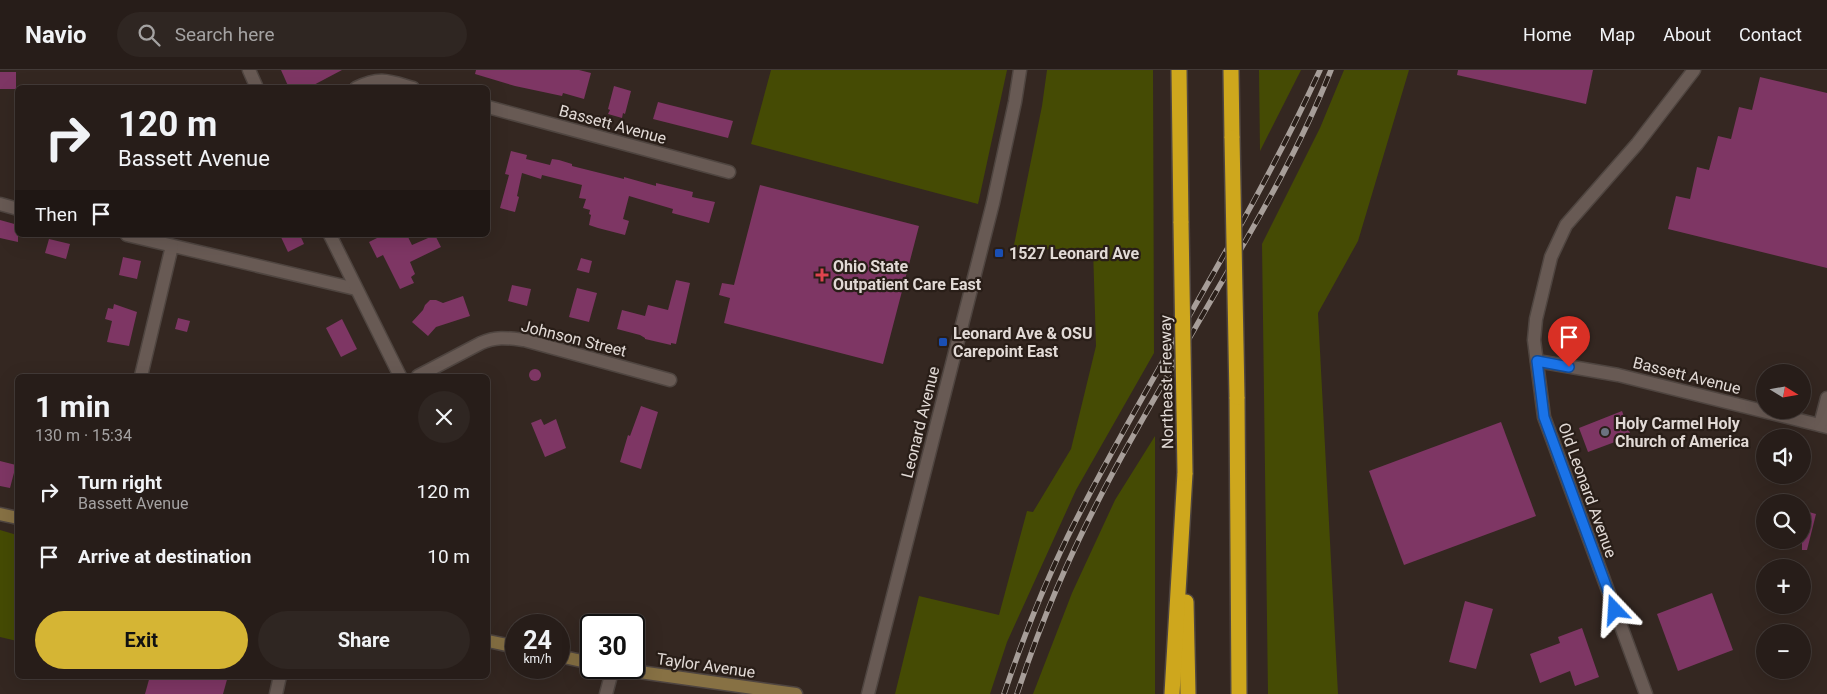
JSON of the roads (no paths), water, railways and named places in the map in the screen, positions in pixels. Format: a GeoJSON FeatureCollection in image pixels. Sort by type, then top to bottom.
{"type":"FeatureCollection","features":[{"type":"Feature","properties":{"kind":"highway","name":"Northeast Freeway"},"geometry":{"type":"LineString","coordinates":[[1179,70],[1188,694]]}},
{"type":"Feature","properties":{"kind":"highway"},"geometry":{"type":"LineString","coordinates":[[1231,70],[1237,397],[1239,694]]}},
{"type":"Feature","properties":{"kind":"highway"},"geometry":{"type":"LineString","coordinates":[[1172,694],[1185,474]]}},
{"type":"Feature","properties":{"kind":"main road"},"geometry":{"type":"LineString","coordinates":[[0,514],[15,517]]}},
{"type":"Feature","properties":{"kind":"main road"},"geometry":{"type":"LineString","coordinates":[[490,641],[505,645]]}},
{"type":"Feature","properties":{"kind":"main road","name":"Taylor Avenue"},"geometry":{"type":"LineString","coordinates":[[645,673],[796,694]]}},
{"type":"Feature","properties":{"kind":"street"},"geometry":{"type":"LineString","coordinates":[[249,70],[256,85]]}},
{"type":"Feature","properties":{"kind":"street","name":"Leonard Avenue"},"geometry":{"type":"LineString","coordinates":[[868,694],[993,203],[1014,110],[1020,70]]}},
{"type":"Feature","properties":{"kind":"street","name":"Old Leonard Avenue"},"geometry":{"type":"LineString","coordinates":[[1646,694],[1544,417],[1534,340],[1536,319],[1552,257],[1566,225],[1638,144],[1694,70]]}},
{"type":"Feature","properties":{"kind":"street"},"geometry":{"type":"LineString","coordinates":[[363,85],[382,79],[403,85]]}},
{"type":"Feature","properties":{"kind":"street","name":"Bassett Avenue"},"geometry":{"type":"LineString","coordinates":[[490,108],[730,172]]}},
{"type":"Feature","properties":{"kind":"street"},"geometry":{"type":"LineString","coordinates":[[0,204],[15,208]]}},
{"type":"Feature","properties":{"kind":"street"},"geometry":{"type":"LineString","coordinates":[[135,237],[356,289]]}},
{"type":"Feature","properties":{"kind":"street"},"geometry":{"type":"LineString","coordinates":[[331,237],[399,374]]}},
{"type":"Feature","properties":{"kind":"street"},"geometry":{"type":"LineString","coordinates":[[141,374],[172,246]]}},
{"type":"Feature","properties":{"kind":"street","name":"Johnson Street"},"geometry":{"type":"LineString","coordinates":[[422,374],[492,338],[502,338],[524,340],[670,380]]}},
{"type":"Feature","properties":{"kind":"street","name":"Bassett Avenue"},"geometry":{"type":"LineString","coordinates":[[1537,361],[1618,375],[1824,426]]}},
{"type":"Feature","properties":{"kind":"street"},"geometry":{"type":"LineString","coordinates":[[1824,426],[1827,398]]}},
{"type":"Feature","properties":{"kind":"street"},"geometry":{"type":"LineString","coordinates":[[276,694],[279,679]]}},
{"type":"Feature","properties":{"kind":"street"},"geometry":{"type":"LineString","coordinates":[[606,694],[609,679]]}},
{"type":"Feature","properties":{"kind":"railway"},"geometry":{"type":"LineString","coordinates":[[1004,694],[1033,614],[1068,536],[1130,419],[1261,189],[1320,70]]}},
{"type":"Feature","properties":{"kind":"railway"},"geometry":{"type":"LineString","coordinates":[[1017,694],[1051,601],[1086,525],[1134,434],[1282,175],[1316,106],[1331,70]]}},
{"type":"Feature","properties":{"kind":"place","name":"1527 Leonard Ave"},"geometry":{"type":"Point","coordinates":[999,253]}},
{"type":"Feature","properties":{"kind":"place","name":"Ohio State Outpatient Care East"},"geometry":{"type":"Point","coordinates":[822,275]}},
{"type":"Feature","properties":{"kind":"place","name":"Leonard Ave & OSU Carepoint East"},"geometry":{"type":"Point","coordinates":[943,342]}},
{"type":"Feature","properties":{"kind":"place","name":"Holy Carmel Holy Church of America"},"geometry":{"type":"Point","coordinates":[1605,432]}}]}
